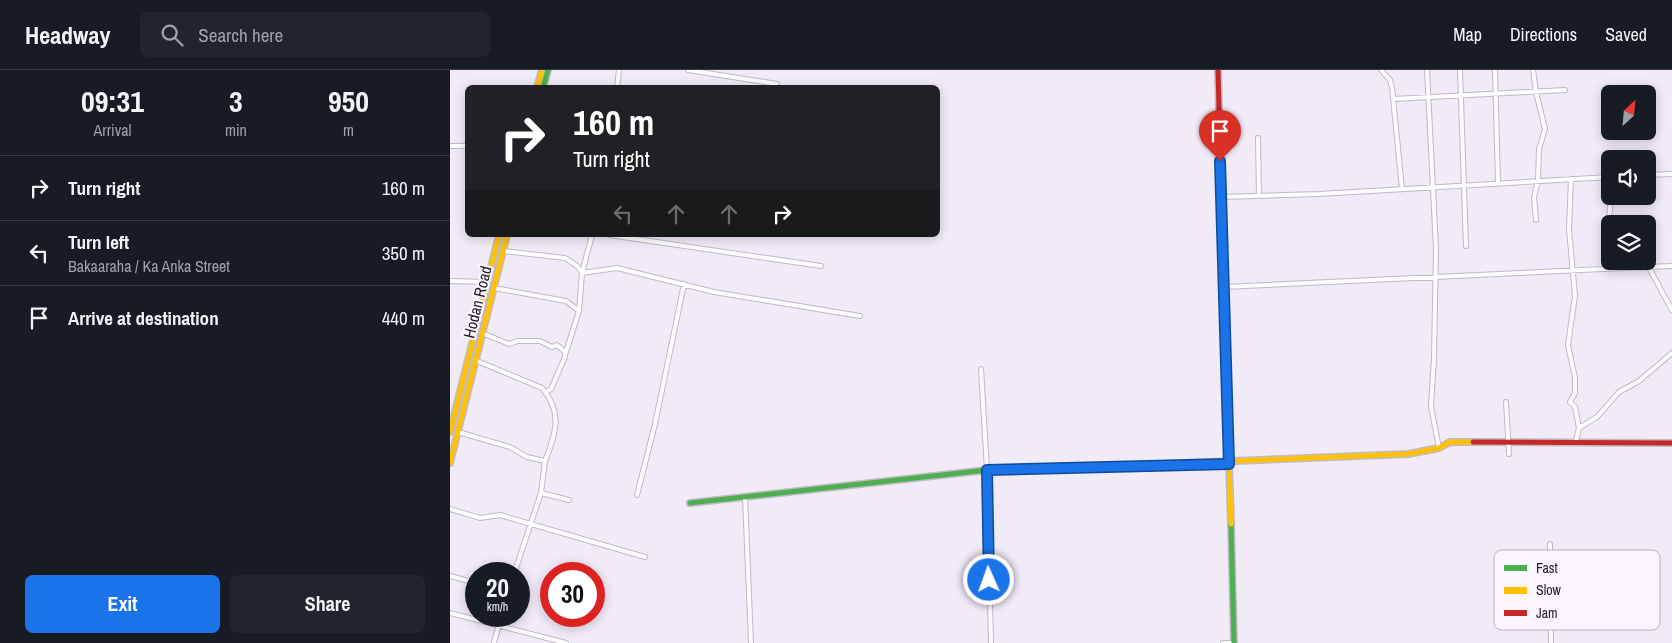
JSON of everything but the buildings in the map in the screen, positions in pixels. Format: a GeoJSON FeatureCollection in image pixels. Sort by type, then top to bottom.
{"type":"FeatureCollection","features":[{"type":"Feature","properties":{"kind":"street"},"geometry":{"type":"LineString","coordinates":[[538,85],[542,70]]}},
{"type":"Feature","properties":{"kind":"street"},"geometry":{"type":"LineString","coordinates":[[544,85],[548,70]]}},
{"type":"Feature","properties":{"kind":"street"},"geometry":{"type":"LineString","coordinates":[[617,85],[619,70]]}},
{"type":"Feature","properties":{"kind":"street"},"geometry":{"type":"LineString","coordinates":[[688,70],[777,84]]}},
{"type":"Feature","properties":{"kind":"street"},"geometry":{"type":"LineString","coordinates":[[1218,70],[1234,643],[1223,643]]}},
{"type":"Feature","properties":{"kind":"street"},"geometry":{"type":"LineString","coordinates":[[1427,70],[1436,249],[1434,360],[1431,406],[1439,448]]}},
{"type":"Feature","properties":{"kind":"street"},"geometry":{"type":"LineString","coordinates":[[1460,70],[1466,246]]}},
{"type":"Feature","properties":{"kind":"street"},"geometry":{"type":"LineString","coordinates":[[1494,70],[1498,183]]}},
{"type":"Feature","properties":{"kind":"street"},"geometry":{"type":"LineString","coordinates":[[1533,70],[1545,129],[1539,149],[1538,181],[1534,197],[1536,220]]}},
{"type":"Feature","properties":{"kind":"street"},"geometry":{"type":"LineString","coordinates":[[1382,71],[1390,80],[1402,189]]}},
{"type":"Feature","properties":{"kind":"street"},"geometry":{"type":"LineString","coordinates":[[1393,98],[1565,90]]}},
{"type":"Feature","properties":{"kind":"street"},"geometry":{"type":"LineString","coordinates":[[1258,138],[1258,196]]}},
{"type":"Feature","properties":{"kind":"street"},"geometry":{"type":"LineString","coordinates":[[450,146],[465,146]]}},
{"type":"Feature","properties":{"kind":"street"},"geometry":{"type":"LineString","coordinates":[[1656,175],[1672,174]]}},
{"type":"Feature","properties":{"kind":"street"},"geometry":{"type":"LineString","coordinates":[[1221,197],[1601,177]]}},
{"type":"Feature","properties":{"kind":"street"},"geometry":{"type":"LineString","coordinates":[[1571,179],[1568,220],[1575,296],[1568,345],[1575,378],[1575,393],[1570,402],[1575,407],[1579,428],[1576,441]]}},
{"type":"Feature","properties":{"kind":"street","name":"Hodan Road"},"geometry":{"type":"LineString","coordinates":[[450,432],[499,237]]}},
{"type":"Feature","properties":{"kind":"street","name":"Hodan Road"},"geometry":{"type":"LineString","coordinates":[[450,463],[506,237]]}},
{"type":"Feature","properties":{"kind":"street"},"geometry":{"type":"LineString","coordinates":[[546,392],[550,389],[565,355],[579,311],[582,273],[591,237]]}},
{"type":"Feature","properties":{"kind":"street"},"geometry":{"type":"LineString","coordinates":[[623,237],[821,266]]}},
{"type":"Feature","properties":{"kind":"street"},"geometry":{"type":"LineString","coordinates":[[503,251],[565,258],[577,266],[582,273]]}},
{"type":"Feature","properties":{"kind":"street"},"geometry":{"type":"LineString","coordinates":[[1656,266],[1672,266]]}},
{"type":"Feature","properties":{"kind":"street"},"geometry":{"type":"LineString","coordinates":[[582,273],[617,268],[714,292],[860,316]]}},
{"type":"Feature","properties":{"kind":"street"},"geometry":{"type":"LineString","coordinates":[[1224,287],[1601,269]]}},
{"type":"Feature","properties":{"kind":"street"},"geometry":{"type":"LineString","coordinates":[[1650,270],[1672,310]]}},
{"type":"Feature","properties":{"kind":"street"},"geometry":{"type":"LineString","coordinates":[[450,281],[488,282]]}},
{"type":"Feature","properties":{"kind":"street"},"geometry":{"type":"LineString","coordinates":[[636,495],[655,424],[684,284]]}},
{"type":"Feature","properties":{"kind":"street"},"geometry":{"type":"LineString","coordinates":[[494,288],[526,292],[566,301],[579,311]]}},
{"type":"Feature","properties":{"kind":"street"},"geometry":{"type":"LineString","coordinates":[[482,333],[509,344],[518,340],[540,342],[552,347],[557,345],[565,355]]}},
{"type":"Feature","properties":{"kind":"street"},"geometry":{"type":"LineString","coordinates":[[1579,428],[1598,417],[1619,392],[1639,381],[1672,354]]}},
{"type":"Feature","properties":{"kind":"street"},"geometry":{"type":"LineString","coordinates":[[476,360],[542,388],[546,392],[557,416],[553,442],[545,461],[541,492],[518,562]]}},
{"type":"Feature","properties":{"kind":"street"},"geometry":{"type":"LineString","coordinates":[[981,369],[987,470],[991,643]]}},
{"type":"Feature","properties":{"kind":"street"},"geometry":{"type":"LineString","coordinates":[[1506,402],[1510,443],[1509,454]]}},
{"type":"Feature","properties":{"kind":"street"},"geometry":{"type":"LineString","coordinates":[[458,432],[510,447],[527,457],[545,461]]}},
{"type":"Feature","properties":{"kind":"street"},"geometry":{"type":"LineString","coordinates":[[690,503],[987,470],[1229,464],[1408,454],[1439,448],[1450,442],[1576,441],[1672,443]]}},
{"type":"Feature","properties":{"kind":"street"},"geometry":{"type":"LineString","coordinates":[[541,492],[569,500]]}},
{"type":"Feature","properties":{"kind":"street"},"geometry":{"type":"LineString","coordinates":[[744,497],[751,643]]}},
{"type":"Feature","properties":{"kind":"street"},"geometry":{"type":"LineString","coordinates":[[450,509],[480,518],[500,515],[645,557]]}},
{"type":"Feature","properties":{"kind":"street"},"geometry":{"type":"LineString","coordinates":[[1550,544],[1550,550]]}},
{"type":"Feature","properties":{"kind":"street"},"geometry":{"type":"LineString","coordinates":[[450,576],[465,580]]}},
{"type":"Feature","properties":{"kind":"street"},"geometry":{"type":"LineString","coordinates":[[450,613],[465,617]]}},
{"type":"Feature","properties":{"kind":"street"},"geometry":{"type":"LineString","coordinates":[[494,643],[499,627]]}},
{"type":"Feature","properties":{"kind":"street"},"geometry":{"type":"LineString","coordinates":[[503,627],[566,643]]}},
{"type":"Feature","properties":{"kind":"street"},"geometry":{"type":"LineString","coordinates":[[1551,630],[1551,643]]}},
{"type":"Feature","properties":{"kind":"traffic: fast"},"geometry":{"type":"LineString","coordinates":[[544,85],[548,70]]}},
{"type":"Feature","properties":{"kind":"traffic: fast"},"geometry":{"type":"LineString","coordinates":[[690,503],[987,470],[1088,467]]}},
{"type":"Feature","properties":{"kind":"traffic: fast"},"geometry":{"type":"LineString","coordinates":[[1231,524],[1234,643]]}},
{"type":"Feature","properties":{"kind":"traffic: slow"},"geometry":{"type":"LineString","coordinates":[[538,85],[542,70]]}},
{"type":"Feature","properties":{"kind":"traffic: slow"},"geometry":{"type":"LineString","coordinates":[[450,432],[499,237]]}},
{"type":"Feature","properties":{"kind":"traffic: slow"},"geometry":{"type":"LineString","coordinates":[[450,463],[506,237]]}},
{"type":"Feature","properties":{"kind":"traffic: slow"},"geometry":{"type":"LineString","coordinates":[[1224,303],[1231,524]]}},
{"type":"Feature","properties":{"kind":"traffic: slow"},"geometry":{"type":"LineString","coordinates":[[1088,467],[1408,454],[1439,448],[1450,442],[1473,442]]}},
{"type":"Feature","properties":{"kind":"traffic: jam"},"geometry":{"type":"LineString","coordinates":[[1218,70],[1224,303]]}},
{"type":"Feature","properties":{"kind":"traffic: jam"},"geometry":{"type":"LineString","coordinates":[[1473,442],[1672,443]]}},
{"type":"Feature","properties":{"kind":"route"},"geometry":{"type":"LineString","coordinates":[[989,580],[987,470],[1229,464],[1220,161]]}}]}
